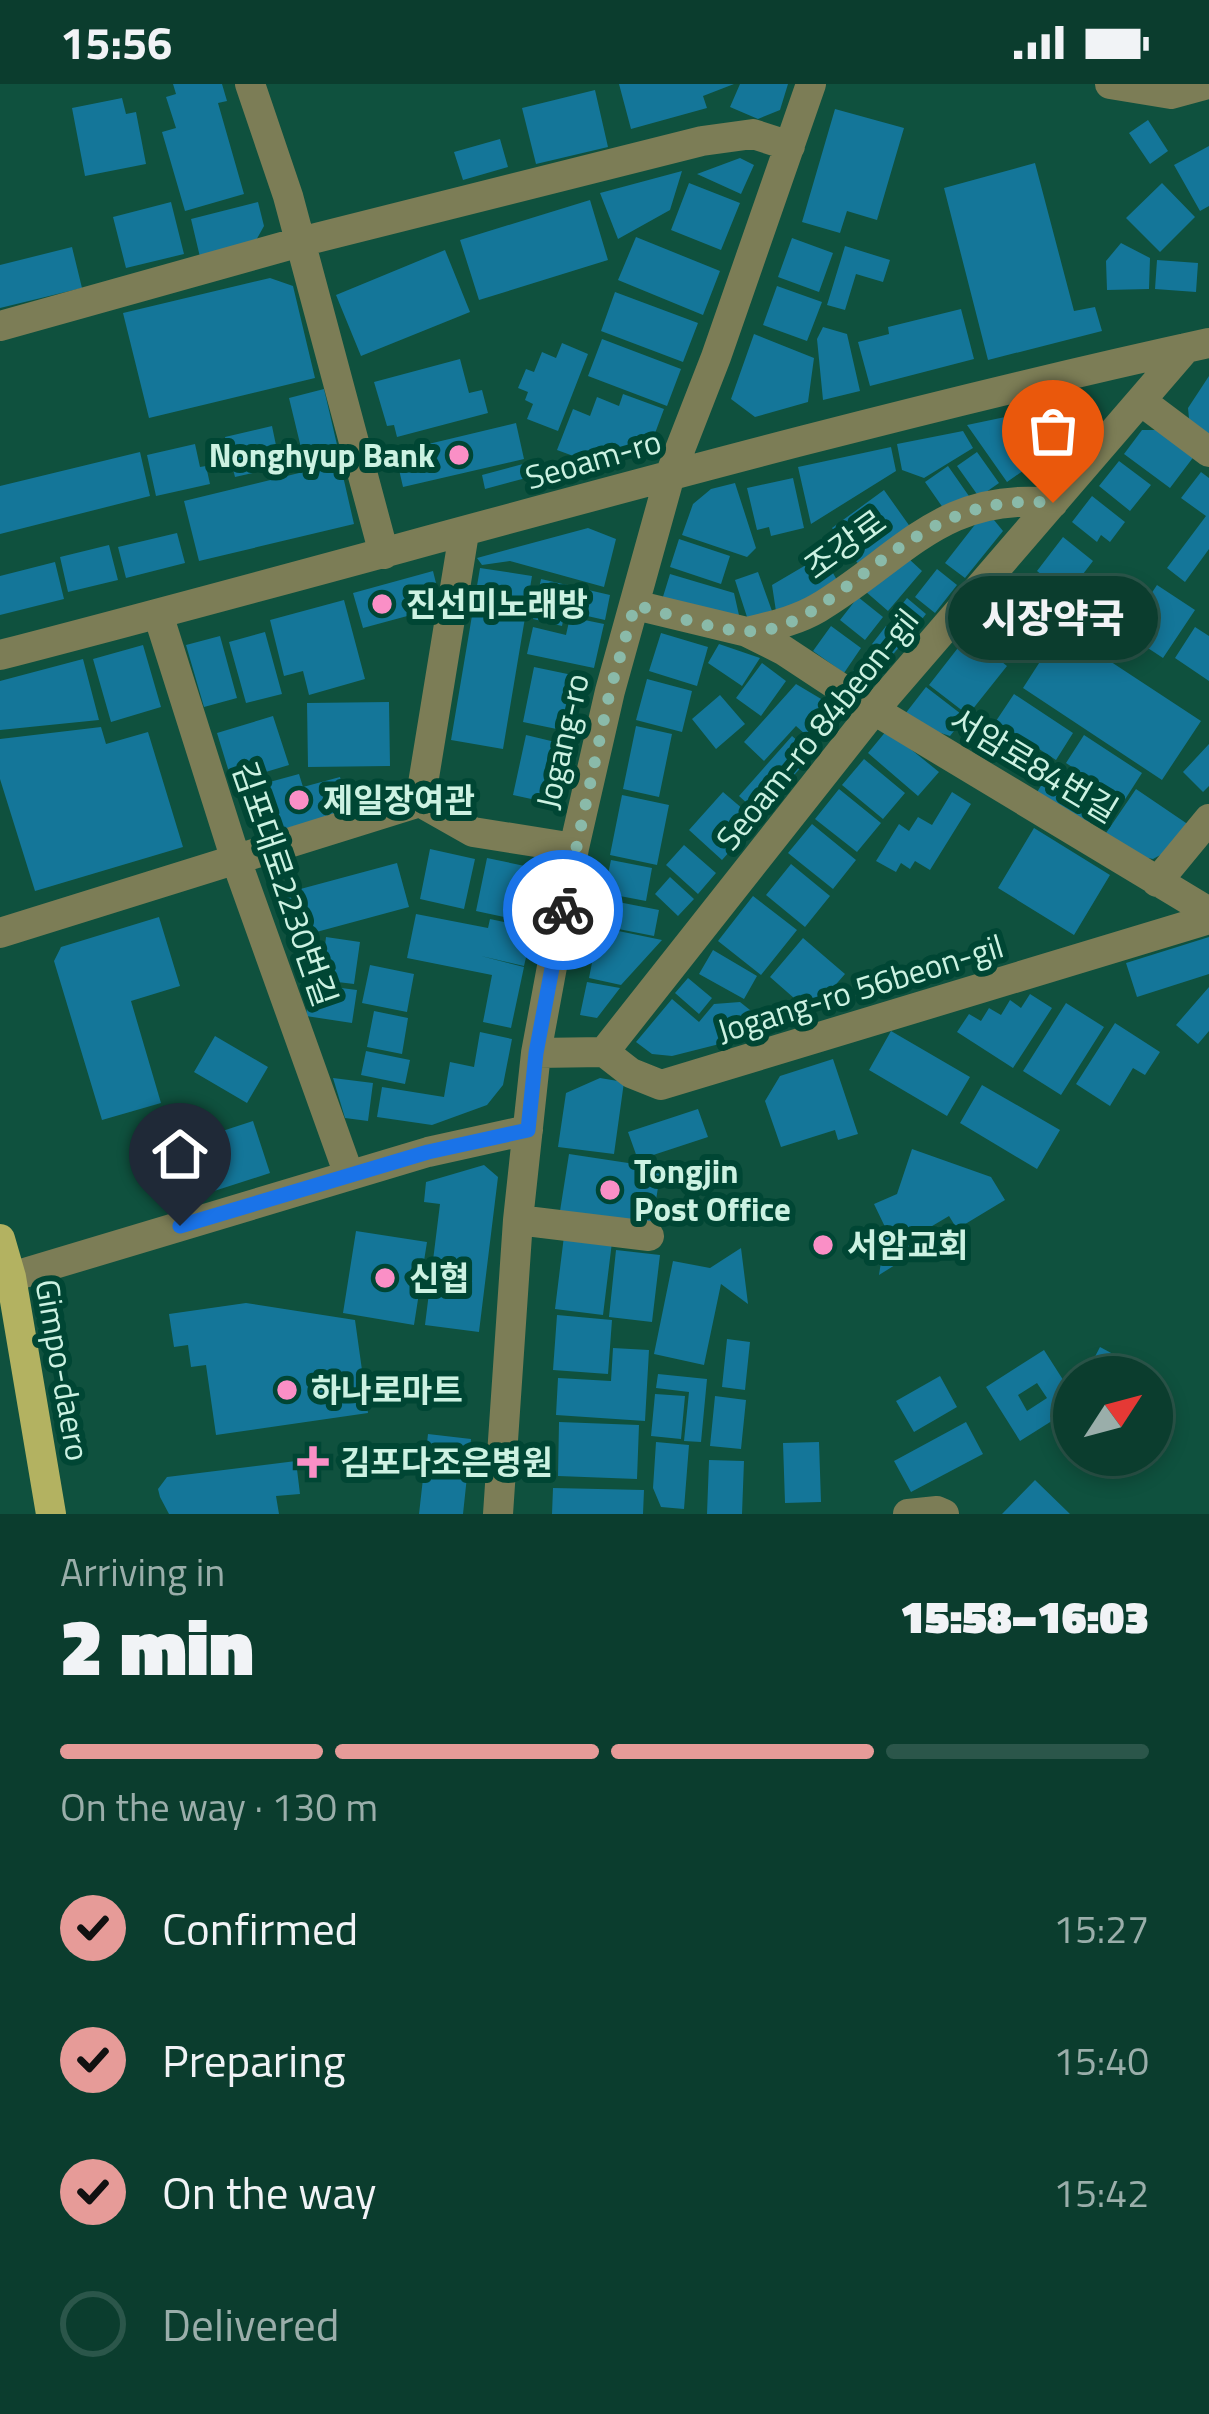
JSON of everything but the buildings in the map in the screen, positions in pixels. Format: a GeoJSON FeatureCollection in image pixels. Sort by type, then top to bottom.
{"type":"FeatureCollection","features":[{"type":"Feature","properties":{"kind":"main road","name":"Gimpo-daero"},"geometry":{"type":"LineString","coordinates":[[0,1239],[11,1277],[51,1514]]}},
{"type":"Feature","properties":{"kind":"street"},"geometry":{"type":"LineString","coordinates":[[250,84],[300,242],[384,554]]}},
{"type":"Feature","properties":{"kind":"street","name":"Jogang-ro"},"geometry":{"type":"LineString","coordinates":[[498,1514],[518,1220],[536,1053],[574,848],[610,691],[670,475],[811,84]]}},
{"type":"Feature","properties":{"kind":"street"},"geometry":{"type":"LineString","coordinates":[[1110,84],[1171,94],[1208,84]]}},
{"type":"Feature","properties":{"kind":"street"},"geometry":{"type":"LineString","coordinates":[[0,326],[300,242],[702,141],[753,134],[790,146]]}},
{"type":"Feature","properties":{"kind":"street","name":"Seoam-ro"},"geometry":{"type":"LineString","coordinates":[[0,655],[670,475],[1040,380],[1197,346]]}},
{"type":"Feature","properties":{"kind":"street","name":"Seoam-ro 84beon-gil"},"geometry":{"type":"LineString","coordinates":[[604,1052],[874,710],[1141,401],[1197,346]]}},
{"type":"Feature","properties":{"kind":"street"},"geometry":{"type":"LineString","coordinates":[[1141,401],[1209,452]]}},
{"type":"Feature","properties":{"kind":"street","name":"조강로"},"geometry":{"type":"LineString","coordinates":[[746,632],[815,610],[910,541],[966,511],[1017,499],[1053,503]]}},
{"type":"Feature","properties":{"kind":"street"},"geometry":{"type":"LineString","coordinates":[[420,802],[464,532]]}},
{"type":"Feature","properties":{"kind":"street"},"geometry":{"type":"LineString","coordinates":[[635,605],[746,632],[783,650],[874,710]]}},
{"type":"Feature","properties":{"kind":"street","name":"김포대로2230번길"},"geometry":{"type":"LineString","coordinates":[[158,614],[236,857],[350,1175]]}},
{"type":"Feature","properties":{"kind":"street","name":"서암로84번길"},"geometry":{"type":"LineString","coordinates":[[874,710],[1209,915]]}},
{"type":"Feature","properties":{"kind":"street"},"geometry":{"type":"LineString","coordinates":[[0,933],[420,802],[473,832],[574,848]]}},
{"type":"Feature","properties":{"kind":"street"},"geometry":{"type":"LineString","coordinates":[[1157,882],[1209,819]]}},
{"type":"Feature","properties":{"kind":"street","name":"Jogang-ro 56beon-gil"},"geometry":{"type":"LineString","coordinates":[[604,1052],[631,1073],[662,1085],[1209,915]]}},
{"type":"Feature","properties":{"kind":"street"},"geometry":{"type":"LineString","coordinates":[[536,1053],[604,1052]]}},
{"type":"Feature","properties":{"kind":"street"},"geometry":{"type":"LineString","coordinates":[[11,1277],[428,1152],[528,1130]]}},
{"type":"Feature","properties":{"kind":"street"},"geometry":{"type":"LineString","coordinates":[[518,1220],[650,1235]]}},
{"type":"Feature","properties":{"kind":"street"},"geometry":{"type":"LineString","coordinates":[[908,1514],[937,1510],[944,1514]]}},
{"type":"Feature","properties":{"kind":"way so far"},"geometry":{"type":"LineString","coordinates":[[563,910],[610,691],[635,605],[746,632],[787,622],[815,610],[927,530],[966,511],[1017,499],[1053,503]]}},
{"type":"Feature","properties":{"kind":"place","name":"Nonghyup Bank"},"geometry":{"type":"Point","coordinates":[459,455]}},
{"type":"Feature","properties":{"kind":"place","name":"시장약국"},"geometry":{"type":"Point","coordinates":[1053,503]}},
{"type":"Feature","properties":{"kind":"place","name":"진선미노래방"},"geometry":{"type":"Point","coordinates":[382,604]}},
{"type":"Feature","properties":{"kind":"place","name":"제일장여관"},"geometry":{"type":"Point","coordinates":[299,800]}},
{"type":"Feature","properties":{"kind":"place","name":"Tongjin Post Office"},"geometry":{"type":"Point","coordinates":[610,1190]}},
{"type":"Feature","properties":{"kind":"place","name":"서암교회"},"geometry":{"type":"Point","coordinates":[823,1245]}},
{"type":"Feature","properties":{"kind":"place","name":"신협"},"geometry":{"type":"Point","coordinates":[385,1278]}},
{"type":"Feature","properties":{"kind":"place","name":"하나로마트"},"geometry":{"type":"Point","coordinates":[287,1390]}},
{"type":"Feature","properties":{"kind":"place","name":"김포다조은병원"},"geometry":{"type":"Point","coordinates":[313,1462]}},
{"type":"Feature","properties":{"kind":"route"},"geometry":{"type":"LineString","coordinates":[[180,1226],[428,1152],[528,1130],[536,1053],[563,910]]}}]}
